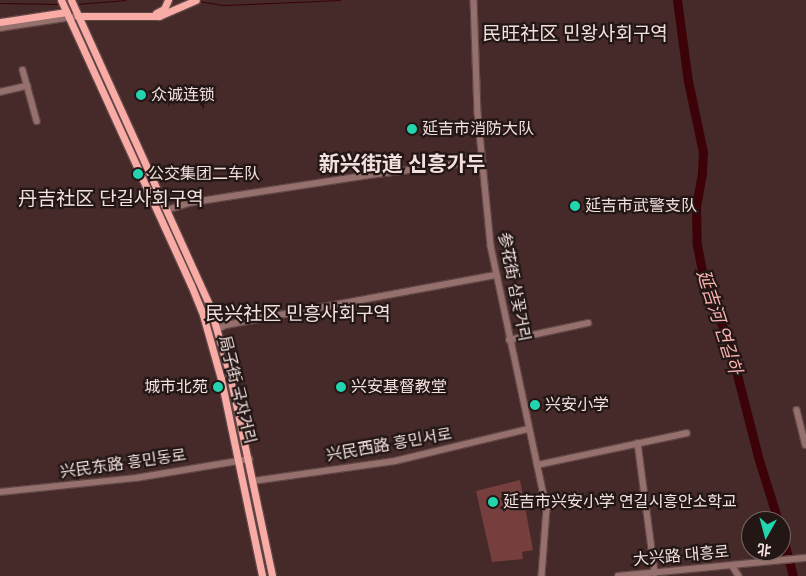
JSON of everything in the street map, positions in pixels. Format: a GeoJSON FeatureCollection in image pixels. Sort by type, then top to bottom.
{"type":"FeatureCollection","features":[{"type":"Feature","properties":{"kind":"main road","name":"局子街 국자거리"},"geometry":{"type":"LineString","coordinates":[[60,0],[194,293],[213,346],[240,460],[262,576]]}},
{"type":"Feature","properties":{"kind":"main road","name":"局子街 국자거리"},"geometry":{"type":"LineString","coordinates":[[71,0],[200,282],[217,329],[249,459],[272,576]]}},
{"type":"Feature","properties":{"kind":"main road"},"geometry":{"type":"LineString","coordinates":[[77,13],[159,16],[196,0]]}},
{"type":"Feature","properties":{"kind":"main road"},"geometry":{"type":"LineString","coordinates":[[77,13],[155,14],[167,3]]}},
{"type":"Feature","properties":{"kind":"main road"},"geometry":{"type":"LineString","coordinates":[[0,22],[66,13]]}},
{"type":"Feature","properties":{"kind":"street","name":"参花街 삼꽃거리"},"geometry":{"type":"LineString","coordinates":[[474,0],[482,161],[496,275],[528,429],[547,509],[542,576]]}},
{"type":"Feature","properties":{"kind":"street"},"geometry":{"type":"LineString","coordinates":[[0,28],[66,13],[77,13]]}},
{"type":"Feature","properties":{"kind":"street"},"geometry":{"type":"LineString","coordinates":[[23,70],[37,121]]}},
{"type":"Feature","properties":{"kind":"street"},"geometry":{"type":"LineString","coordinates":[[0,92],[27,86]]}},
{"type":"Feature","properties":{"kind":"street"},"geometry":{"type":"LineString","coordinates":[[167,210],[188,203],[236,195],[368,175],[482,161]]}},
{"type":"Feature","properties":{"kind":"street"},"geometry":{"type":"LineString","coordinates":[[217,329],[226,325],[496,275]]}},
{"type":"Feature","properties":{"kind":"street"},"geometry":{"type":"LineString","coordinates":[[509,340],[588,323]]}},
{"type":"Feature","properties":{"kind":"street"},"geometry":{"type":"LineString","coordinates":[[797,410],[806,445]]}},
{"type":"Feature","properties":{"kind":"street","name":"兴民西路 흥민서로"},"geometry":{"type":"LineString","coordinates":[[253,481],[395,461],[528,429]]}},
{"type":"Feature","properties":{"kind":"street"},"geometry":{"type":"LineString","coordinates":[[537,465],[687,433]]}},
{"type":"Feature","properties":{"kind":"street"},"geometry":{"type":"LineString","coordinates":[[638,443],[655,572]]}},
{"type":"Feature","properties":{"kind":"street","name":"兴民东路 흥민동로"},"geometry":{"type":"LineString","coordinates":[[0,492],[136,478],[249,459]]}},
{"type":"Feature","properties":{"kind":"street","name":"大兴路 대흥로"},"geometry":{"type":"LineString","coordinates":[[618,576],[806,558]]}},
{"type":"Feature","properties":{"kind":"street"},"geometry":{"type":"LineString","coordinates":[[732,565],[739,576]]}},
{"type":"Feature","properties":{"kind":"shaded area"},"geometry":{"type":"Polygon","coordinates":[[[520,480],[533,550],[522,552],[523,559],[492,562],[476,491],[520,480]]]}},
{"type":"Feature","properties":{"kind":"waterway"},"geometry":{"type":"LineString","coordinates":[[76,4],[126,0]]}},
{"type":"Feature","properties":{"kind":"waterway"},"geometry":{"type":"LineString","coordinates":[[198,1],[223,5],[340,0]]}},
{"type":"Feature","properties":{"kind":"waterway","name":"延吉河 연길하"},"geometry":{"type":"LineString","coordinates":[[677,0],[688,81],[703,152],[702,173],[696,206],[697,245],[704,282],[728,339],[758,457],[775,511]]}},
{"type":"Feature","properties":{"kind":"waterway"},"geometry":{"type":"LineString","coordinates":[[0,3],[59,4]]}},
{"type":"Feature","properties":{"kind":"waterway","name":"延吉河 연길하"},"geometry":{"type":"LineString","coordinates":[[789,561],[793,576]]}},
{"type":"Feature","properties":{"kind":"place","name":"众诚连锁"},"geometry":{"type":"Point","coordinates":[141,95]}},
{"type":"Feature","properties":{"kind":"place","name":"延吉市消防大队"},"geometry":{"type":"Point","coordinates":[412,129]}},
{"type":"Feature","properties":{"kind":"place","name":"公交集团二车队"},"geometry":{"type":"Point","coordinates":[138,174]}},
{"type":"Feature","properties":{"kind":"place","name":"延吉市武警支队"},"geometry":{"type":"Point","coordinates":[575,206]}},
{"type":"Feature","properties":{"kind":"place","name":"城市北苑"},"geometry":{"type":"Point","coordinates":[218,387]}},
{"type":"Feature","properties":{"kind":"place","name":"兴安基督教堂"},"geometry":{"type":"Point","coordinates":[341,387]}},
{"type":"Feature","properties":{"kind":"place","name":"兴安小学"},"geometry":{"type":"Point","coordinates":[535,405]}},
{"type":"Feature","properties":{"kind":"place","name":"延吉市兴安小学 연길시흥안소학교"},"geometry":{"type":"Point","coordinates":[493,502]}},
{"type":"Feature","properties":{"kind":"district","name":"民旺社区 민왕사회구역"},"geometry":{"type":"Point","coordinates":[575,34]}},
{"type":"Feature","properties":{"kind":"district","name":"新兴街道 신흥가두"},"geometry":{"type":"Point","coordinates":[402,164]}},
{"type":"Feature","properties":{"kind":"district","name":"丹吉社区 단길사회구역"},"geometry":{"type":"Point","coordinates":[111,199]}},
{"type":"Feature","properties":{"kind":"district","name":"民兴社区 민흥사회구역"},"geometry":{"type":"Point","coordinates":[298,314]}}]}
